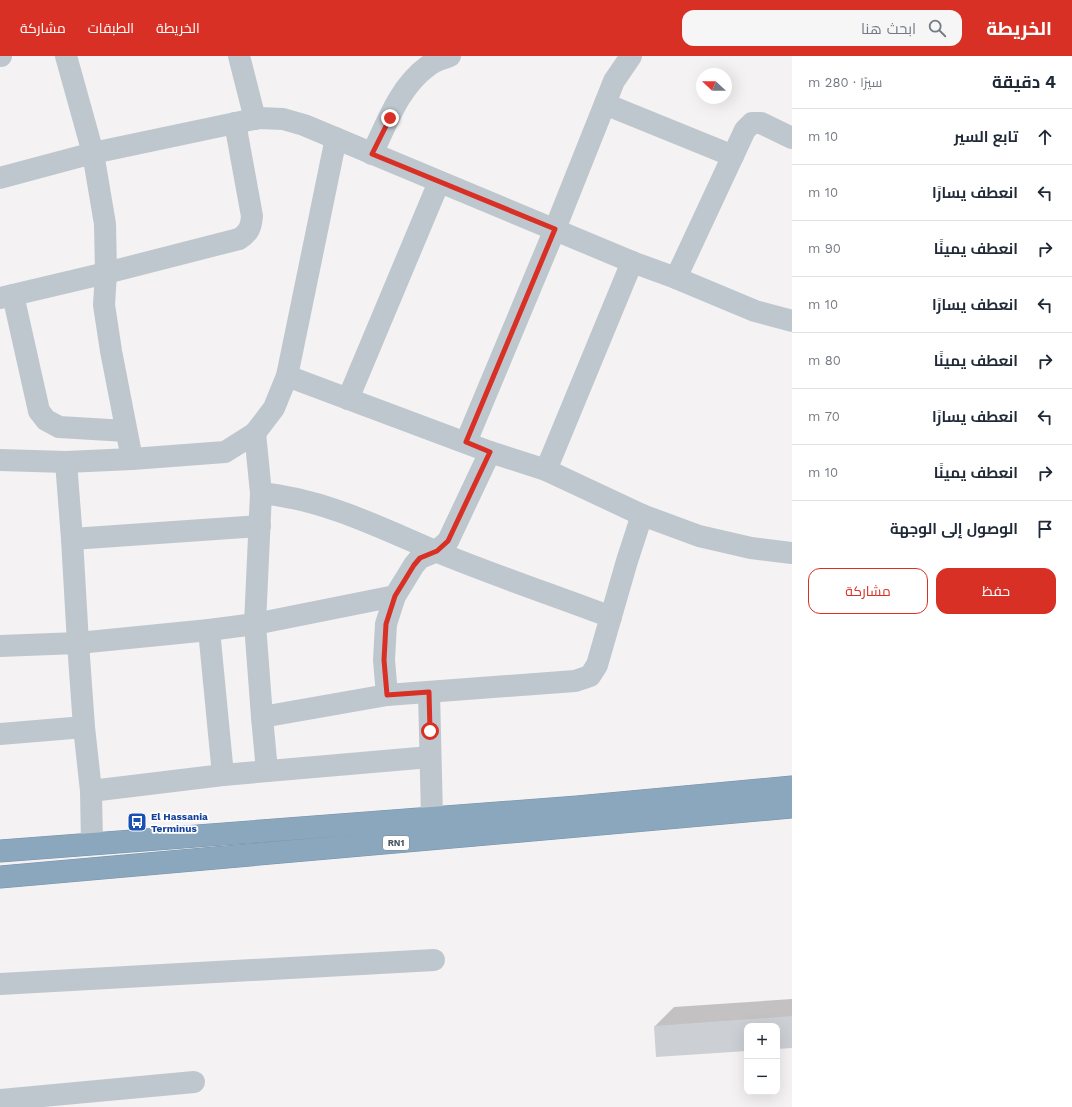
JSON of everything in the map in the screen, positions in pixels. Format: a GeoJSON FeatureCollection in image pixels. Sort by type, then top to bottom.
{"type":"FeatureCollection","features":[{"type":"Feature","properties":{"kind":"highway"},"geometry":{"type":"LineString","coordinates":[[0,851],[792,788]]}},
{"type":"Feature","properties":{"kind":"highway","name":"RN1"},"geometry":{"type":"LineString","coordinates":[[0,877],[792,807]]}},
{"type":"Feature","properties":{"kind":"street"},"geometry":{"type":"LineString","coordinates":[[66,56],[93,153],[105,224],[106,273],[104,305],[111,351],[132,459]]}},
{"type":"Feature","properties":{"kind":"street"},"geometry":{"type":"LineString","coordinates":[[126,431],[58,427],[46,420],[39,411],[7,296],[106,273],[239,239],[247,234],[251,225],[252,216],[239,56]]}},
{"type":"Feature","properties":{"kind":"street"},"geometry":{"type":"LineString","coordinates":[[372,154],[401,95],[414,78],[429,65],[450,56]]}},
{"type":"Feature","properties":{"kind":"street"},"geometry":{"type":"LineString","coordinates":[[466,442],[555,229],[614,81],[630,56]]}},
{"type":"Feature","properties":{"kind":"street"},"geometry":{"type":"LineString","coordinates":[[605,104],[733,156]]}},
{"type":"Feature","properties":{"kind":"street"},"geometry":{"type":"LineString","coordinates":[[0,178],[93,153],[259,118],[283,119],[304,125],[336,138],[632,262],[676,278],[755,311],[792,321]]}},
{"type":"Feature","properties":{"kind":"street"},"geometry":{"type":"LineString","coordinates":[[676,278],[745,130],[752,123],[761,123],[792,138]]}},
{"type":"Feature","properties":{"kind":"street"},"geometry":{"type":"LineString","coordinates":[[0,460],[66,462],[225,452],[255,433],[274,408],[287,376],[336,138]]}},
{"type":"Feature","properties":{"kind":"street"},"geometry":{"type":"LineString","coordinates":[[348,399],[439,182]]}},
{"type":"Feature","properties":{"kind":"street"},"geometry":{"type":"LineString","coordinates":[[546,470],[632,262]]}},
{"type":"Feature","properties":{"kind":"street"},"geometry":{"type":"LineString","coordinates":[[287,376],[490,452],[546,470],[642,515],[699,536],[751,548],[792,553]]}},
{"type":"Feature","properties":{"kind":"street"},"geometry":{"type":"LineString","coordinates":[[255,433],[261,493],[255,624],[267,771]]}},
{"type":"Feature","properties":{"kind":"street"},"geometry":{"type":"LineString","coordinates":[[387,695],[384,660],[386,624],[395,596],[420,558],[437,551],[448,541],[490,452]]}},
{"type":"Feature","properties":{"kind":"street"},"geometry":{"type":"LineString","coordinates":[[66,462],[84,727],[92,791],[92,843]]}},
{"type":"Feature","properties":{"kind":"street"},"geometry":{"type":"LineString","coordinates":[[261,493],[303,500],[363,520],[437,551],[611,617]]}},
{"type":"Feature","properties":{"kind":"street"},"geometry":{"type":"LineString","coordinates":[[262,717],[387,695],[575,681],[590,676],[597,665],[642,515]]}},
{"type":"Feature","properties":{"kind":"street"},"geometry":{"type":"LineString","coordinates":[[72,539],[260,526]]}},
{"type":"Feature","properties":{"kind":"street"},"geometry":{"type":"LineString","coordinates":[[0,646],[78,644],[209,630],[255,624],[395,596]]}},
{"type":"Feature","properties":{"kind":"street"},"geometry":{"type":"LineString","coordinates":[[209,630],[223,774]]}},
{"type":"Feature","properties":{"kind":"street"},"geometry":{"type":"LineString","coordinates":[[429,692],[432,817]]}},
{"type":"Feature","properties":{"kind":"street"},"geometry":{"type":"LineString","coordinates":[[0,734],[84,727]]}},
{"type":"Feature","properties":{"kind":"street"},"geometry":{"type":"LineString","coordinates":[[92,791],[223,774],[430,757]]}},
{"type":"Feature","properties":{"kind":"street"},"geometry":{"type":"LineString","coordinates":[[0,984],[434,960]]}},
{"type":"Feature","properties":{"kind":"street"},"geometry":{"type":"LineString","coordinates":[[0,1100],[194,1082]]}},
{"type":"Feature","properties":{"kind":"building"},"geometry":{"type":"Polygon","coordinates":[[[792,1016],[792,1048],[780,1049],[780,1023],[744,1023],[744,1051],[656,1057],[654,1026],[792,1016]]]}},
{"type":"Feature","properties":{"kind":"place","name":"El Hassania Terminus"},"geometry":{"type":"Point","coordinates":[137,822]}},
{"type":"Feature","properties":{"kind":"route"},"geometry":{"type":"LineString","coordinates":[[390,118],[372,154],[555,229],[466,442],[490,452],[448,541],[442,548],[420,558],[414,565],[395,596],[386,624],[384,660],[387,695],[429,692],[430,731]]}}]}
